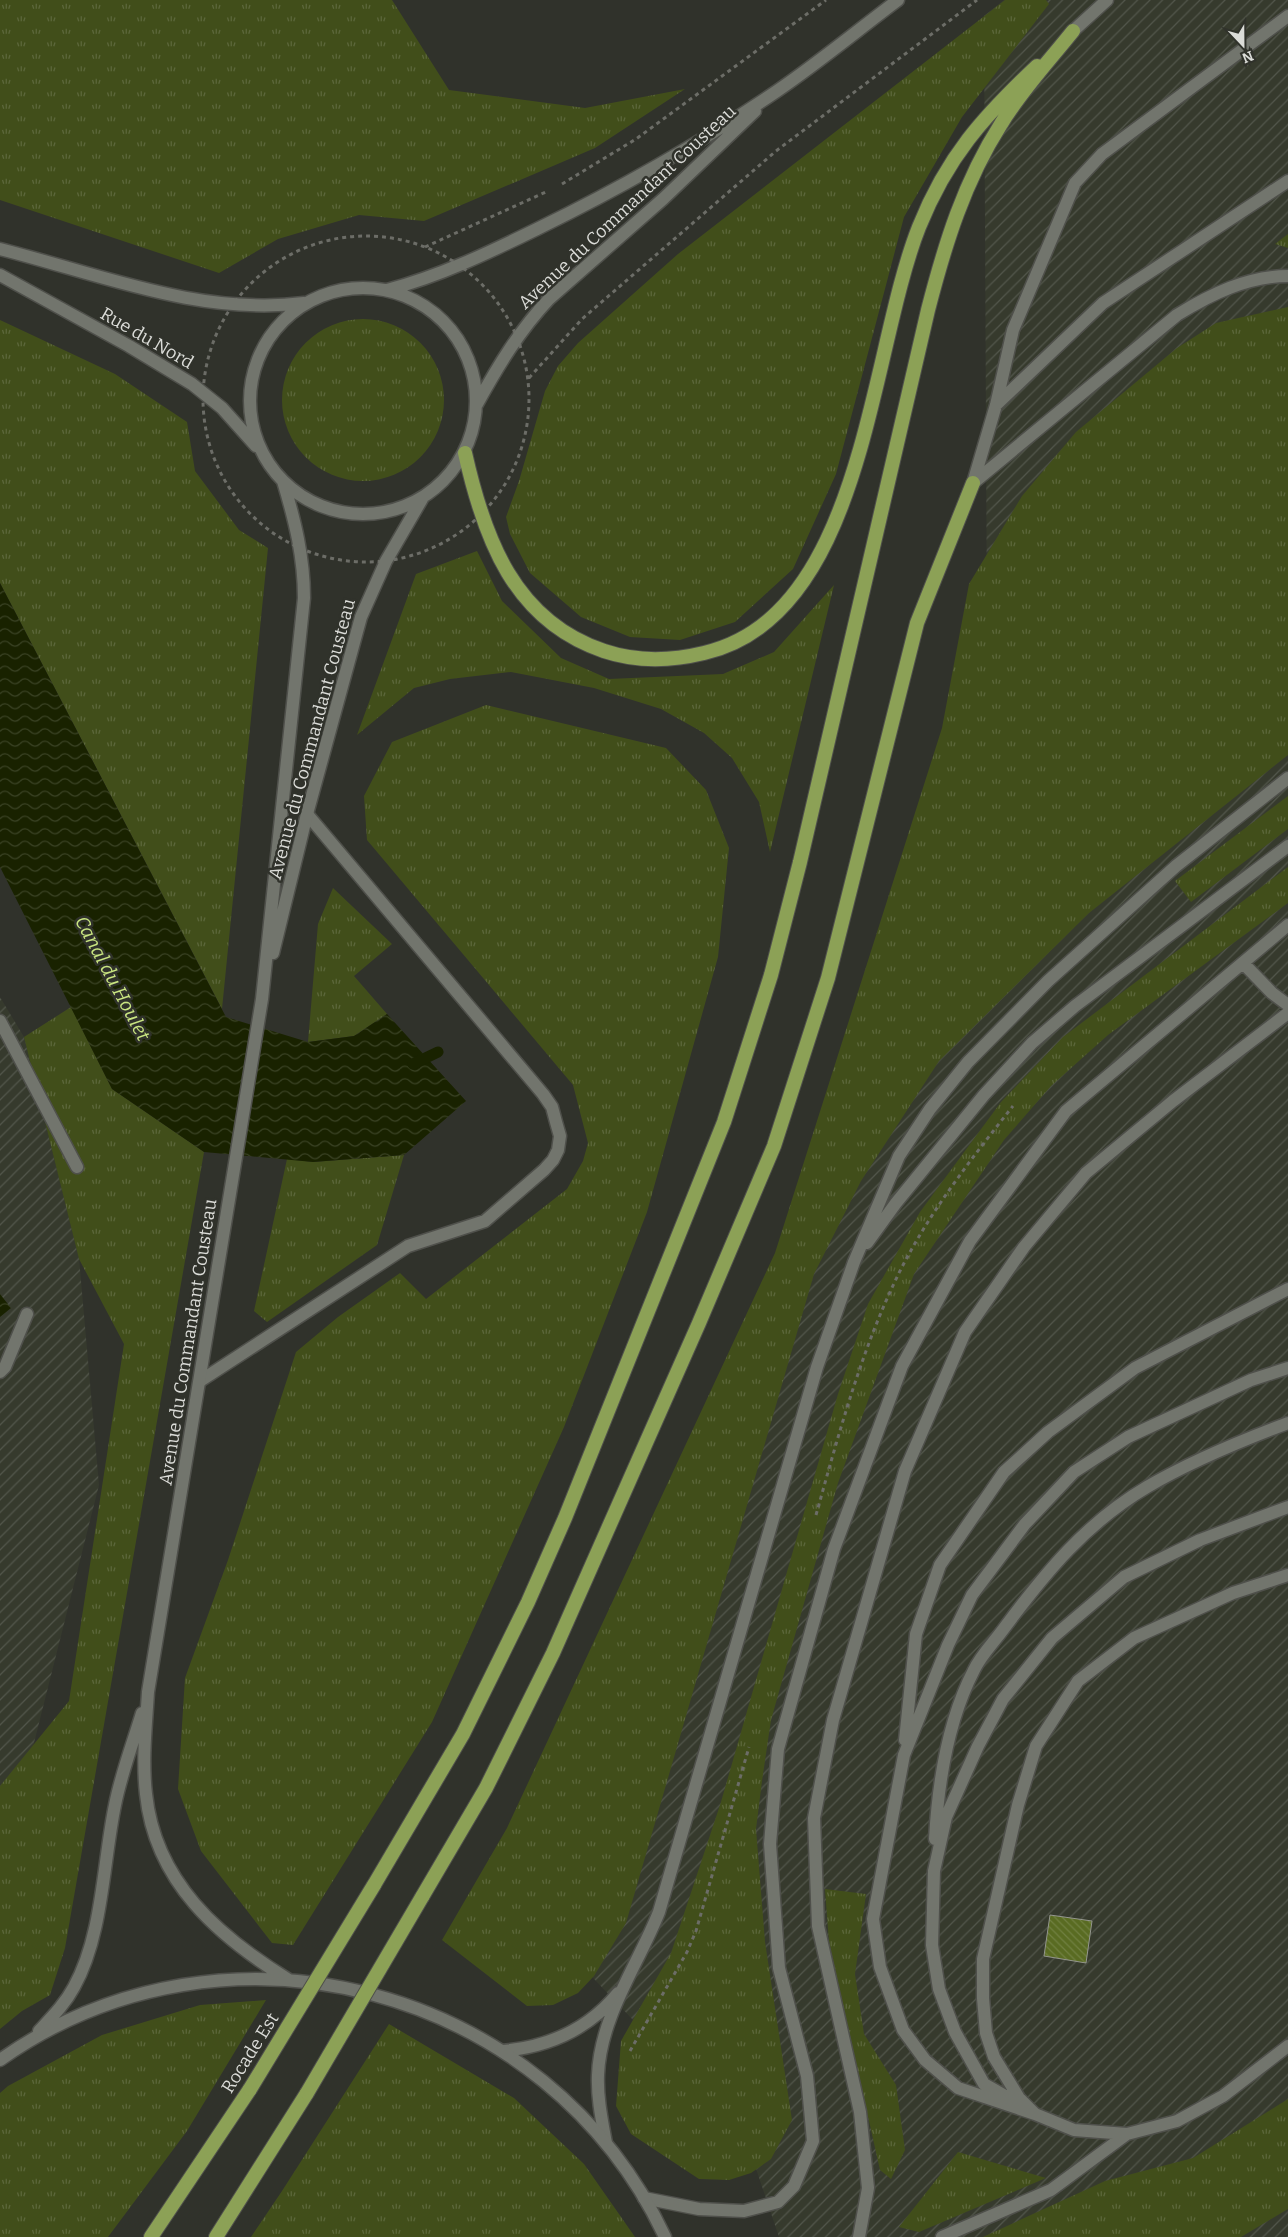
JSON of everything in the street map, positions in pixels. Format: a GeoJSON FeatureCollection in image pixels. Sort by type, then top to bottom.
{"type":"FeatureCollection","features":[{"type":"Feature","properties":{"kind":"highway"},"geometry":{"type":"LineString","coordinates":[[465,453],[481,515],[500,561],[511,580],[535,608],[549,622],[569,635],[585,643],[622,656],[668,660],[711,651],[732,643],[766,623],[793,597],[804,582],[848,489],[909,254],[941,180],[964,141],[997,104],[1073,31]]}},
{"type":"Feature","properties":{"kind":"highway","name":"Rocade Est"},"geometry":{"type":"LineString","coordinates":[[151,2237],[250,2089],[463,1734],[528,1602],[582,1476],[724,1122],[764,1000],[800,862],[928,310],[946,243],[970,179],[1002,122],[1073,31]]}},
{"type":"Feature","properties":{"kind":"highway"},"geometry":{"type":"LineString","coordinates":[[216,2237],[307,2093],[486,1788],[553,1653],[691,1341],[774,1146],[828,978],[917,623],[973,483]]}},
{"type":"Feature","properties":{"kind":"street","name":"Avenue du Commandant Cousteau"},"geometry":{"type":"LineString","coordinates":[[387,290],[442,274],[587,204],[657,165],[777,91],[898,0]]}},
{"type":"Feature","properties":{"kind":"street"},"geometry":{"type":"LineString","coordinates":[[1073,31],[1107,0]]}},
{"type":"Feature","properties":{"kind":"street"},"geometry":{"type":"LineString","coordinates":[[973,483],[996,404],[1013,330],[1075,183],[1102,154],[1288,16]]}},
{"type":"Feature","properties":{"kind":"street","name":"Avenue du Commandant Cousteau"},"geometry":{"type":"LineString","coordinates":[[477,404],[504,355],[533,316],[549,299],[663,199],[777,91]]}},
{"type":"Feature","properties":{"kind":"street"},"geometry":{"type":"LineString","coordinates":[[996,404],[1103,303],[1288,181]]}},
{"type":"Feature","properties":{"kind":"street","name":"Rue du Nord"},"geometry":{"type":"LineString","coordinates":[[0,249],[204,302],[275,307],[307,303]]}},
{"type":"Feature","properties":{"kind":"street","name":"Rue du Nord"},"geometry":{"type":"LineString","coordinates":[[0,275],[129,346],[192,384],[222,408],[261,452],[283,481]]}},
{"type":"Feature","properties":{"kind":"street"},"geometry":{"type":"LineString","coordinates":[[973,483],[1178,315],[1199,301],[1244,282],[1288,276]]}},
{"type":"Feature","properties":{"kind":"street"},"geometry":{"type":"LineString","coordinates":[[261,452],[251,417],[250,392],[255,368],[264,346],[278,326],[307,303],[328,294],[351,288],[387,290],[420,303],[449,326],[463,346],[472,368],[477,404],[475,424],[465,453],[451,474],[422,498],[387,512],[349,514],[313,503],[283,481]]}},
{"type":"Feature","properties":{"kind":"street","name":"Avenue du Commandant Cousteau"},"geometry":{"type":"LineString","coordinates":[[283,481],[298,534],[304,565],[304,598],[262,999],[148,1692],[144,1752],[146,1796],[152,1826],[168,1865],[180,1885],[217,1930],[249,1955],[289,1980]]}},
{"type":"Feature","properties":{"kind":"street","name":"Avenue du Commandant Cousteau"},"geometry":{"type":"LineString","coordinates":[[262,999],[307,814],[361,617],[386,561],[422,498]]}},
{"type":"Feature","properties":{"kind":"street"},"geometry":{"type":"LineString","coordinates":[[606,2143],[599,2101],[598,2074],[603,2041],[625,1983],[650,1934],[666,1891],[817,1367],[854,1262],[899,1156],[930,1109],[968,1062],[1048,981],[1116,918],[1182,861],[1288,778]]}},
{"type":"Feature","properties":{"kind":"street"},"geometry":{"type":"LineString","coordinates":[[200,1381],[408,1246],[485,1220],[544,1170],[553,1160],[558,1150],[560,1136],[552,1107],[543,1094],[307,814]]}},
{"type":"Feature","properties":{"kind":"street"},"geometry":{"type":"LineString","coordinates":[[854,1262],[896,1204],[984,1095],[1032,1043],[1083,1000],[1288,846]]}},
{"type":"Feature","properties":{"kind":"street"},"geometry":{"type":"LineString","coordinates":[[644,2198],[699,2209],[744,2211],[778,2202],[794,2186],[813,2141],[807,2076],[779,1968],[770,1844],[778,1749],[834,1549],[902,1366],[970,1241],[1066,1111],[1288,925]]}},
{"type":"Feature","properties":{"kind":"street"},"geometry":{"type":"LineString","coordinates":[[1242,963],[1272,993],[1288,1005]]}},
{"type":"Feature","properties":{"kind":"street"},"geometry":{"type":"LineString","coordinates":[[859,2237],[868,2188],[860,2112],[818,1926],[814,1818],[832,1720],[905,1472],[965,1332],[1030,1240],[1086,1173],[1173,1101],[1288,1013]]}},
{"type":"Feature","properties":{"kind":"street"},"geometry":{"type":"LineString","coordinates":[[0,1021],[77,1167]]}},
{"type":"Feature","properties":{"kind":"street"},"geometry":{"type":"LineString","coordinates":[[1288,1289],[1135,1368],[1048,1432],[1004,1472],[940,1565],[916,1634],[904,1755],[873,1919],[880,1967],[903,2030],[925,2060],[958,2088],[1036,2114],[1074,2130],[1127,2134],[1177,2121],[1222,2096],[1288,2046]]}},
{"type":"Feature","properties":{"kind":"street"},"geometry":{"type":"LineString","coordinates":[[0,1372],[5,1366],[27,1314]]}},
{"type":"Feature","properties":{"kind":"street"},"geometry":{"type":"LineString","coordinates":[[904,1755],[948,1646],[972,1595],[1025,1524],[1074,1472],[1128,1437],[1251,1380],[1288,1368]]}},
{"type":"Feature","properties":{"kind":"street"},"geometry":{"type":"LineString","coordinates":[[1036,2114],[984,2084],[955,2032],[939,1989],[932,1945],[937,1794],[953,1724],[974,1669],[1036,1584],[1085,1531],[1147,1487],[1240,1441],[1288,1422]]}},
{"type":"Feature","properties":{"kind":"street"},"geometry":{"type":"LineString","coordinates":[[934,1871],[946,1817],[978,1746],[1003,1699],[1052,1638],[1124,1577],[1200,1540],[1288,1507]]}},
{"type":"Feature","properties":{"kind":"street"},"geometry":{"type":"LineString","coordinates":[[1036,2114],[1019,2098],[994,2057],[986,2033],[983,1979],[983,1959],[1018,1805],[1036,1746],[1078,1681],[1134,1638],[1233,1593],[1288,1576]]}},
{"type":"Feature","properties":{"kind":"street","name":"Avenue du Commandant Cousteau"},"geometry":{"type":"LineString","coordinates":[[31,2039],[64,2003],[80,1975],[87,1956],[94,1928],[115,1804],[148,1692]]}},
{"type":"Feature","properties":{"kind":"street"},"geometry":{"type":"LineString","coordinates":[[0,2060],[31,2039],[86,2012],[126,1998],[166,1988],[227,1980],[289,1980],[355,1989],[400,2002],[453,2023],[502,2051],[558,2093],[606,2143],[644,2198],[665,2237]]}},
{"type":"Feature","properties":{"kind":"street"},"geometry":{"type":"LineString","coordinates":[[502,2051],[540,2046],[566,2036],[596,2016],[625,1983]]}},
{"type":"Feature","properties":{"kind":"street"},"geometry":{"type":"LineString","coordinates":[[942,2237],[1051,2190],[1127,2134]]}},
{"type":"Feature","properties":{"kind":"path"},"geometry":{"type":"LineString","coordinates":[[558,186],[636,139],[826,0]]}},
{"type":"Feature","properties":{"kind":"path"},"geometry":{"type":"LineString","coordinates":[[498,496],[511,475],[524,440],[530,403],[528,378],[570,331],[776,151],[978,0]]}},
{"type":"Feature","properties":{"kind":"path"},"geometry":{"type":"LineString","coordinates":[[425,247],[549,190]]}},
{"type":"Feature","properties":{"kind":"path"},"geometry":{"type":"LineString","coordinates":[[241,295],[259,277],[279,262],[302,250],[350,237],[400,240],[425,247],[449,258]]}},
{"type":"Feature","properties":{"kind":"path"},"geometry":{"type":"LineString","coordinates":[[474,276],[494,297],[507,316]]}},
{"type":"Feature","properties":{"kind":"path"},"geometry":{"type":"LineString","coordinates":[[205,373],[215,338],[224,321]]}},
{"type":"Feature","properties":{"kind":"path"},"geometry":{"type":"LineString","coordinates":[[204,416],[212,453],[228,486],[251,514],[280,538]]}},
{"type":"Feature","properties":{"kind":"path"},"geometry":{"type":"LineString","coordinates":[[409,556],[437,546],[463,530]]}},
{"type":"Feature","properties":{"kind":"path"},"geometry":{"type":"LineString","coordinates":[[325,557],[361,562]]}},
{"type":"Feature","properties":{"kind":"shaded area"},"geometry":{"type":"Polygon","coordinates":[[[1004,0],[1288,0],[1288,2237],[779,2237],[746,2139],[539,1921],[801,1210],[987,637],[984,16],[1004,0]]]}},
{"type":"Feature","properties":{"kind":"shaded area"},"geometry":{"type":"Polygon","coordinates":[[[0,997],[24,1037],[79,1258],[99,1485],[8,1846],[0,1855],[0,997]]]}},
{"type":"Feature","properties":{"kind":"green space"},"geometry":{"type":"Polygon","coordinates":[[[0,0],[392,0],[449,90],[585,108],[685,89],[595,148],[424,221],[359,215],[278,239],[219,273],[0,200],[0,0]]]}},
{"type":"Feature","properties":{"kind":"green space"},"geometry":{"type":"Polygon","coordinates":[[[1005,0],[1046,0],[1049,4],[962,117],[904,217],[836,474],[793,569],[735,622],[680,640],[630,637],[581,617],[530,573],[510,534],[506,517],[519,481],[545,391],[558,366],[578,343],[678,254],[1005,0]]]}},
{"type":"Feature","properties":{"kind":"green space"},"geometry":{"type":"Polygon","coordinates":[[[1288,234],[1288,248],[1275,244],[1288,234]]]}},
{"type":"Feature","properties":{"kind":"green space"},"geometry":{"type":"Polygon","coordinates":[[[1288,307],[1288,755],[1089,913],[939,1061],[861,1181],[814,1274],[626,1923],[594,1976],[578,1993],[553,2005],[527,2006],[442,1940],[507,1828],[775,1253],[942,728],[969,584],[1022,496],[1076,432],[1177,348],[1216,323],[1288,307]]]}},
{"type":"Feature","properties":{"kind":"green space"},"geometry":{"type":"Polygon","coordinates":[[[363,319],[394,325],[420,343],[438,369],[444,400],[438,431],[420,457],[394,475],[363,481],[332,475],[306,457],[288,431],[282,400],[288,369],[306,343],[332,325],[363,319]]]}},
{"type":"Feature","properties":{"kind":"green space"},"geometry":{"type":"Polygon","coordinates":[[[0,320],[115,374],[187,422],[195,471],[239,530],[268,548],[222,1009],[0,583],[0,320]]]}},
{"type":"Feature","properties":{"kind":"green space"},"geometry":{"type":"Polygon","coordinates":[[[477,551],[502,601],[561,658],[609,679],[723,674],[774,652],[834,585],[770,852],[759,802],[732,758],[704,733],[661,709],[594,688],[511,672],[450,679],[414,688],[357,735],[416,574],[477,551]]]}},
{"type":"Feature","properties":{"kind":"green space"},"geometry":{"type":"Polygon","coordinates":[[[486,705],[666,748],[706,790],[729,848],[718,957],[647,1212],[564,1427],[432,1722],[293,1945],[272,1943],[201,1851],[178,1789],[185,1678],[228,1560],[296,1352],[338,1317],[400,1273],[426,1299],[567,1189],[583,1161],[588,1143],[573,1085],[367,840],[364,796],[392,742],[486,705]]]}},
{"type":"Feature","properties":{"kind":"green space"},"geometry":{"type":"Polygon","coordinates":[[[1288,796],[1288,829],[1191,902],[1175,881],[1288,796]]]}},
{"type":"Feature","properties":{"kind":"green space"},"geometry":{"type":"Polygon","coordinates":[[[1288,867],[1288,903],[1108,1035],[1051,1086],[1004,1140],[914,1274],[838,1483],[771,1720],[762,1781],[756,1829],[765,1942],[792,2120],[771,2159],[751,2173],[729,2180],[699,2179],[631,2134],[616,2106],[621,2041],[671,1953],[721,1802],[838,1394],[868,1304],[920,1212],[1001,1102],[1063,1037],[1288,867]]]}},
{"type":"Feature","properties":{"kind":"green space"},"geometry":{"type":"Polygon","coordinates":[[[333,888],[392,944],[354,976],[387,1014],[354,1036],[308,1042],[318,924],[333,888]]]}},
{"type":"Feature","properties":{"kind":"green space"},"geometry":{"type":"Polygon","coordinates":[[[71,1007],[112,1089],[204,1152],[65,1948],[50,1995],[22,2011],[0,2029],[0,1786],[69,1701],[124,1344],[79,1259],[24,1037],[71,1007]]]}},
{"type":"Feature","properties":{"kind":"green space"},"geometry":{"type":"Polygon","coordinates":[[[404,1155],[377,1245],[267,1322],[254,1311],[287,1159],[313,1162],[404,1155]]]}},
{"type":"Feature","properties":{"kind":"green space"},"geometry":{"type":"Polygon","coordinates":[[[825,1889],[866,1894],[855,1974],[864,2034],[896,2085],[905,2150],[891,2179],[880,2170],[829,1942],[825,1889]]]}},
{"type":"Feature","properties":{"kind":"green space"},"geometry":{"type":"Polygon","coordinates":[[[266,2000],[187,2131],[108,2237],[0,2237],[0,2093],[8,2086],[102,2035],[200,2005],[266,2000]]]}},
{"type":"Feature","properties":{"kind":"green space"},"geometry":{"type":"Polygon","coordinates":[[[389,2024],[514,2098],[584,2164],[635,2237],[251,2237],[389,2024]]]}},
{"type":"Feature","properties":{"kind":"green space"},"geometry":{"type":"Polygon","coordinates":[[[1288,2099],[1288,2209],[1241,2237],[983,2237],[1105,2181],[1193,2158],[1288,2099]]]}},
{"type":"Feature","properties":{"kind":"green space"},"geometry":{"type":"Polygon","coordinates":[[[958,2152],[1046,2178],[919,2232],[899,2227],[958,2152]]]}},
{"type":"Feature","properties":{"kind":"water"},"geometry":{"type":"Polygon","coordinates":[[[0,583],[226,1017],[308,1042],[354,1036],[387,1014],[466,1101],[404,1155],[313,1162],[204,1152],[112,1089],[0,867],[0,583]]]}},
{"type":"Feature","properties":{"kind":"water"},"geometry":{"type":"Polygon","coordinates":[[[0,1294],[11,1308],[0,1317],[0,1294]]]}},
{"type":"Feature","properties":{"kind":"building"},"geometry":{"type":"Polygon","coordinates":[[[1050,1915],[1092,1921],[1086,1963],[1044,1956],[1050,1915]]]}},
{"type":"Feature","properties":{"kind":"waterway","name":"Canal du Houlet"},"geometry":{"type":"LineString","coordinates":[[413,1064],[438,1052]]}}]}
